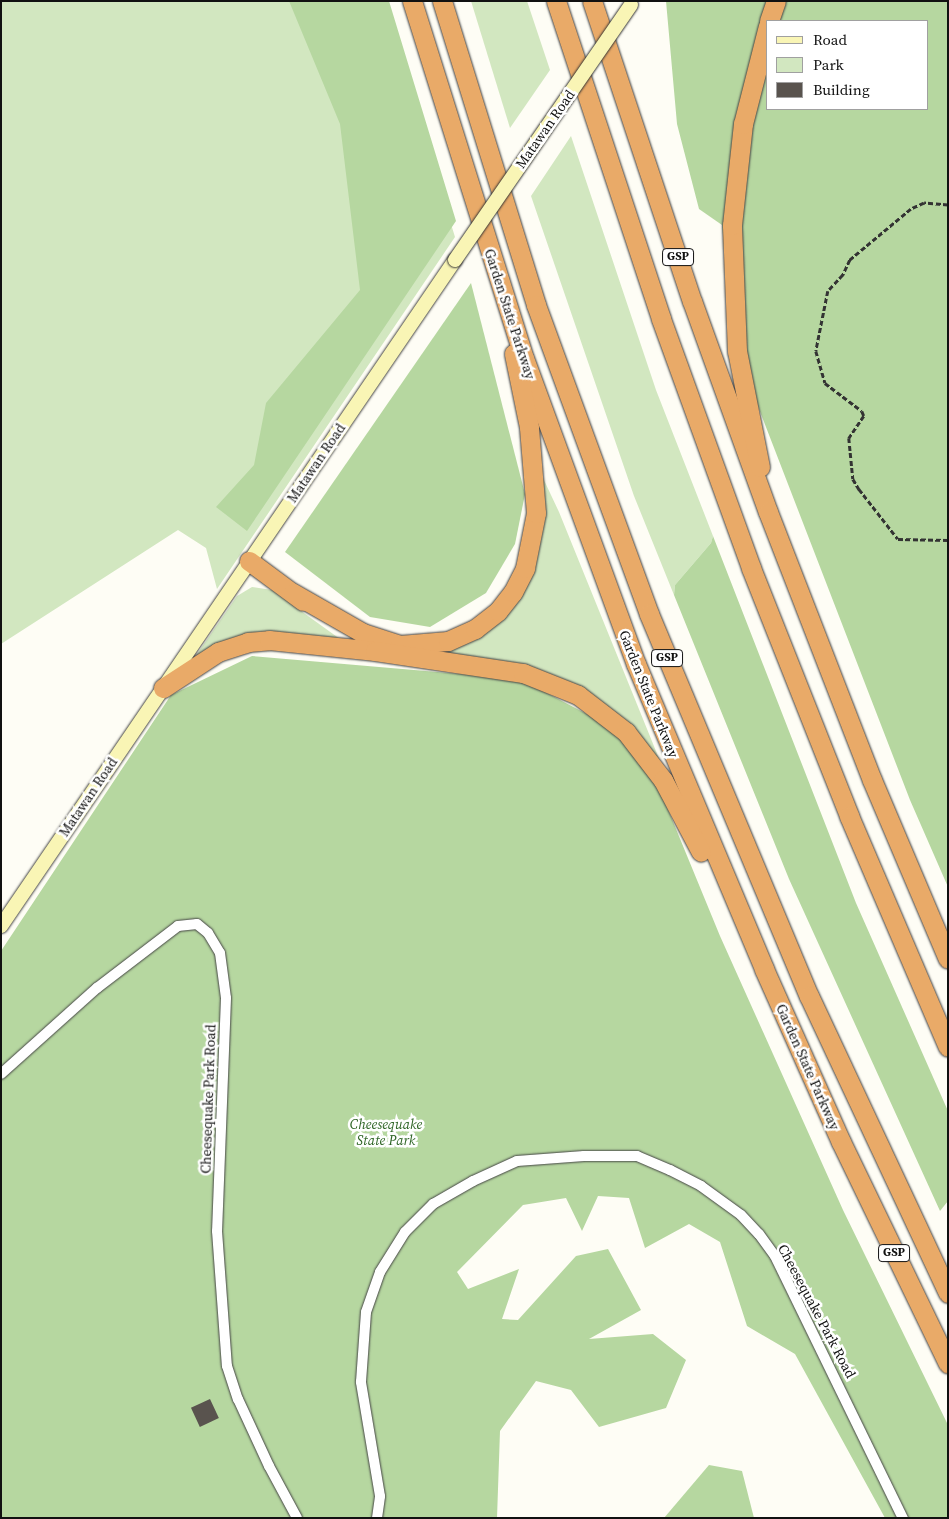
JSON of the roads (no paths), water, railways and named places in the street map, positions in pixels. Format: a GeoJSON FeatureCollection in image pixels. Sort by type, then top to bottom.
{"type":"FeatureCollection","features":[{"type":"Feature","properties":{"kind":"highway","name":"Garden State Parkway"},"geometry":{"type":"LineString","coordinates":[[412,1],[509,313],[603,578],[745,926],[841,1142],[948,1363]]}},
{"type":"Feature","properties":{"kind":"highway","name":"Garden State Parkway"},"geometry":{"type":"LineString","coordinates":[[442,1],[536,305],[649,614],[809,996],[948,1293]]}},
{"type":"Feature","properties":{"kind":"highway","name":"GSP"},"geometry":{"type":"LineString","coordinates":[[556,1],[656,302],[752,568],[846,807],[948,1046]]}},
{"type":"Feature","properties":{"kind":"highway","name":"GSP"},"geometry":{"type":"LineString","coordinates":[[592,1],[701,326],[768,512],[858,746],[948,960]]}},
{"type":"Feature","properties":{"kind":"highway"},"geometry":{"type":"LineString","coordinates":[[769,20],[776,1]]}},
{"type":"Feature","properties":{"kind":"highway"},"geometry":{"type":"LineString","coordinates":[[766,34],[739,144],[732,252],[740,371],[756,438],[768,512]]}},
{"type":"Feature","properties":{"kind":"highway"},"geometry":{"type":"LineString","coordinates":[[293,593],[363,634],[400,645],[430,644],[462,636],[487,621],[506,602],[529,556],[536,498],[529,427],[518,383],[509,313]]}},
{"type":"Feature","properties":{"kind":"highway"},"geometry":{"type":"LineString","coordinates":[[249,561],[293,593],[336,629],[375,651]]}},
{"type":"Feature","properties":{"kind":"highway"},"geometry":{"type":"LineString","coordinates":[[163,688],[207,657],[248,642],[292,641],[523,673],[565,688],[604,712],[636,743],[655,768],[745,926]]}},
{"type":"Feature","properties":{"kind":"main road","name":"Matawan Road"},"geometry":{"type":"LineString","coordinates":[[1,926],[454,260],[633,3]]}},
{"type":"Feature","properties":{"kind":"street","name":"Cheesequake Park Road"},"geometry":{"type":"LineString","coordinates":[[1,1074],[97,988],[178,926],[197,924],[208,933],[220,953],[226,998],[218,1231],[227,1366],[238,1399],[269,1466],[298,1518]]}},
{"type":"Feature","properties":{"kind":"street","name":"Cheesequake Park Road"},"geometry":{"type":"LineString","coordinates":[[378,1518],[380,1496],[361,1382],[366,1312],[380,1272],[405,1232],[433,1204],[517,1161],[637,1156],[701,1186],[741,1215],[776,1256],[903,1518]]}},
{"type":"Feature","properties":{"kind":"park label","name":"Cheesequake State Park"},"geometry":{"type":"Point","coordinates":[386,1132]}}]}
